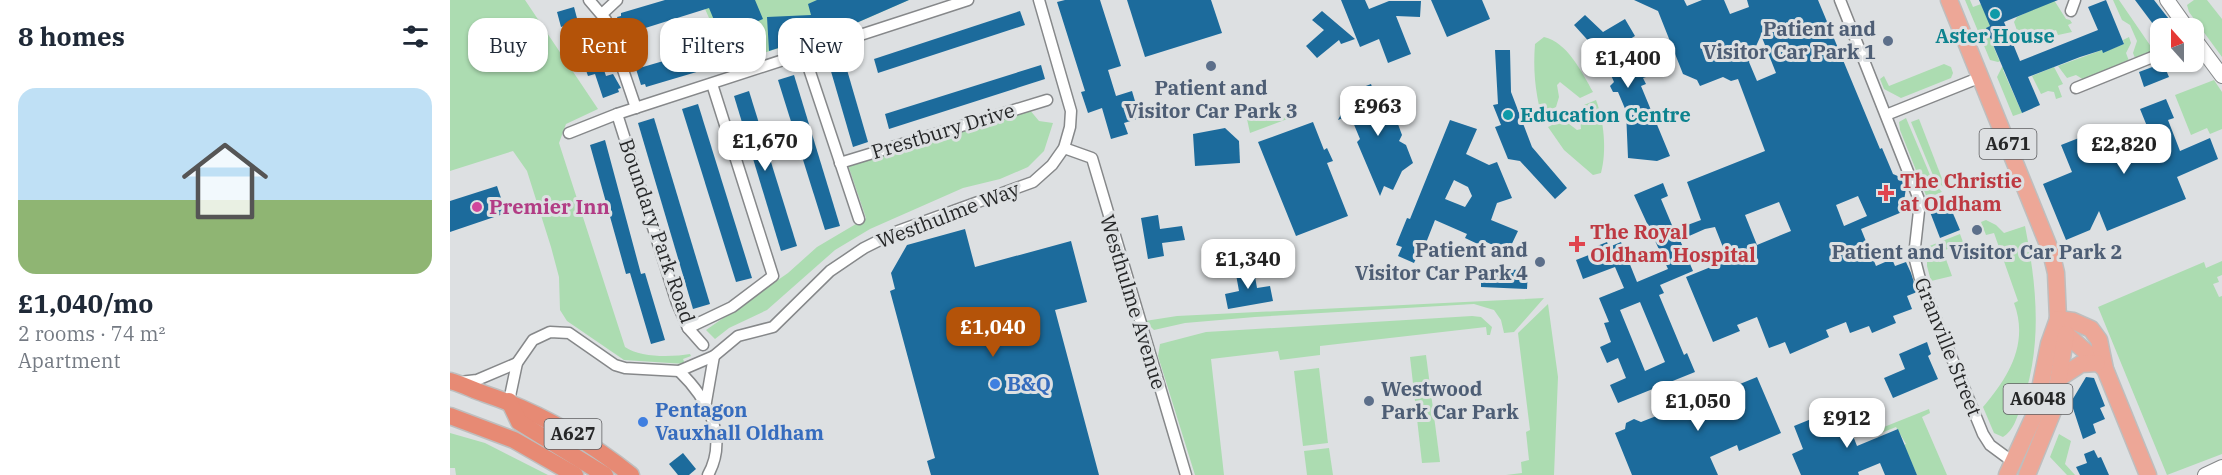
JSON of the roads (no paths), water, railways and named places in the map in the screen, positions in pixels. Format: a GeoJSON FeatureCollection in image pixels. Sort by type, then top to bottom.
{"type":"FeatureCollection","features":[{"type":"Feature","properties":{"kind":"highway","name":"A627"},"geometry":{"type":"LineString","coordinates":[[452,382],[509,401],[561,427],[596,448],[631,475]]}},
{"type":"Feature","properties":{"kind":"highway","name":"A627"},"geometry":{"type":"LineString","coordinates":[[509,401],[519,422],[604,475]]}},
{"type":"Feature","properties":{"kind":"highway","name":"A627"},"geometry":{"type":"LineString","coordinates":[[450,416],[514,440],[575,475]]}},
{"type":"Feature","properties":{"kind":"main road","name":"A671"},"geometry":{"type":"LineString","coordinates":[[1949,0],[2051,252],[2056,273],[2062,327]]}},
{"type":"Feature","properties":{"kind":"main road"},"geometry":{"type":"LineString","coordinates":[[2062,327],[2101,366],[2148,475]]}},
{"type":"Feature","properties":{"kind":"main road","name":"A6048"},"geometry":{"type":"LineString","coordinates":[[2027,475],[2053,411],[2061,377],[2062,327]]}},
{"type":"Feature","properties":{"kind":"main road","name":"A6048"},"geometry":{"type":"LineString","coordinates":[[2010,468],[2035,414],[2049,344],[2062,327]]}},
{"type":"Feature","properties":{"kind":"main road"},"geometry":{"type":"LineString","coordinates":[[2061,377],[2081,364],[2101,366]]}},
{"type":"Feature","properties":{"kind":"street"},"geometry":{"type":"LineString","coordinates":[[589,0],[602,14],[636,108]]}},
{"type":"Feature","properties":{"kind":"street"},"geometry":{"type":"LineString","coordinates":[[602,14],[616,0]]}},
{"type":"Feature","properties":{"kind":"street"},"geometry":{"type":"LineString","coordinates":[[864,34],[968,0]]}},
{"type":"Feature","properties":{"kind":"street","name":"Westhulme Way"},"geometry":{"type":"LineString","coordinates":[[509,401],[517,363],[533,340],[542,335],[569,333],[580,338],[615,364],[625,368],[679,371],[714,356],[738,336],[773,327],[830,271],[864,248],[898,231],[1033,182],[1052,165],[1064,148],[1070,127],[1070,101],[1039,0]]}},
{"type":"Feature","properties":{"kind":"street","name":"Granville Street"},"geometry":{"type":"LineString","coordinates":[[1840,0],[1920,202],[1914,256],[1921,283],[1983,434],[2010,468]]}},
{"type":"Feature","properties":{"kind":"street"},"geometry":{"type":"LineString","coordinates":[[2071,11],[2075,0]]}},
{"type":"Feature","properties":{"kind":"street"},"geometry":{"type":"LineString","coordinates":[[2167,0],[2180,18]]}},
{"type":"Feature","properties":{"kind":"street"},"geometry":{"type":"LineString","coordinates":[[2204,52],[2222,76]]}},
{"type":"Feature","properties":{"kind":"street"},"geometry":{"type":"LineString","coordinates":[[2076,88],[2150,58]]}},
{"type":"Feature","properties":{"kind":"street"},"geometry":{"type":"LineString","coordinates":[[569,133],[617,114],[778,62]]}},
{"type":"Feature","properties":{"kind":"street"},"geometry":{"type":"LineString","coordinates":[[810,72],[858,219]]}},
{"type":"Feature","properties":{"kind":"street"},"geometry":{"type":"LineString","coordinates":[[1886,115],[1982,77]]}},
{"type":"Feature","properties":{"kind":"street"},"geometry":{"type":"LineString","coordinates":[[687,328],[732,307],[773,276],[712,84]]}},
{"type":"Feature","properties":{"kind":"street","name":"Prestbury Drive"},"geometry":{"type":"LineString","coordinates":[[840,163],[1047,100]]}},
{"type":"Feature","properties":{"kind":"street","name":"Boundary Park Road"},"geometry":{"type":"LineString","coordinates":[[617,114],[687,328],[703,345]]}},
{"type":"Feature","properties":{"kind":"street","name":"Westhulme Avenue"},"geometry":{"type":"LineString","coordinates":[[1064,148],[1092,158],[1186,475]]}},
{"type":"Feature","properties":{"kind":"street"},"geometry":{"type":"LineString","coordinates":[[708,475],[716,456],[717,443],[706,402],[714,356]]}},
{"type":"Feature","properties":{"kind":"street"},"geometry":{"type":"LineString","coordinates":[[452,382],[477,380],[517,363]]}},
{"type":"Feature","properties":{"kind":"street"},"geometry":{"type":"LineString","coordinates":[[679,371],[706,402]]}},
{"type":"Feature","properties":{"kind":"street"},"geometry":{"type":"LineString","coordinates":[[2205,475],[2222,467]]}},
{"type":"Feature","properties":{"kind":"place","name":"Aster House"},"geometry":{"type":"Point","coordinates":[1995,14]}},
{"type":"Feature","properties":{"kind":"place","name":"Patient and Visitor Car Park 1"},"geometry":{"type":"Point","coordinates":[1888,41]}},
{"type":"Feature","properties":{"kind":"place","name":"Patient and Visitor Car Park 3"},"geometry":{"type":"Point","coordinates":[1211,66]}},
{"type":"Feature","properties":{"kind":"place","name":"Education Centre"},"geometry":{"type":"Point","coordinates":[1508,115]}},
{"type":"Feature","properties":{"kind":"place","name":"The Christie at Oldham"},"geometry":{"type":"Point","coordinates":[1886,193]}},
{"type":"Feature","properties":{"kind":"place","name":"Premier Inn"},"geometry":{"type":"Point","coordinates":[477,207]}},
{"type":"Feature","properties":{"kind":"place","name":"Patient and Visitor Car Park 2"},"geometry":{"type":"Point","coordinates":[1977,230]}},
{"type":"Feature","properties":{"kind":"place","name":"The Royal Oldham Hospital"},"geometry":{"type":"Point","coordinates":[1577,244]}},
{"type":"Feature","properties":{"kind":"place","name":"Patient and Visitor Car Park 4"},"geometry":{"type":"Point","coordinates":[1540,262]}},
{"type":"Feature","properties":{"kind":"place","name":"B&Q"},"geometry":{"type":"Point","coordinates":[995,384]}},
{"type":"Feature","properties":{"kind":"place","name":"Westwood Park Car Park"},"geometry":{"type":"Point","coordinates":[1369,401]}},
{"type":"Feature","properties":{"kind":"place","name":"Pentagon Vauxhall Oldham"},"geometry":{"type":"Point","coordinates":[643,422]}}]}
